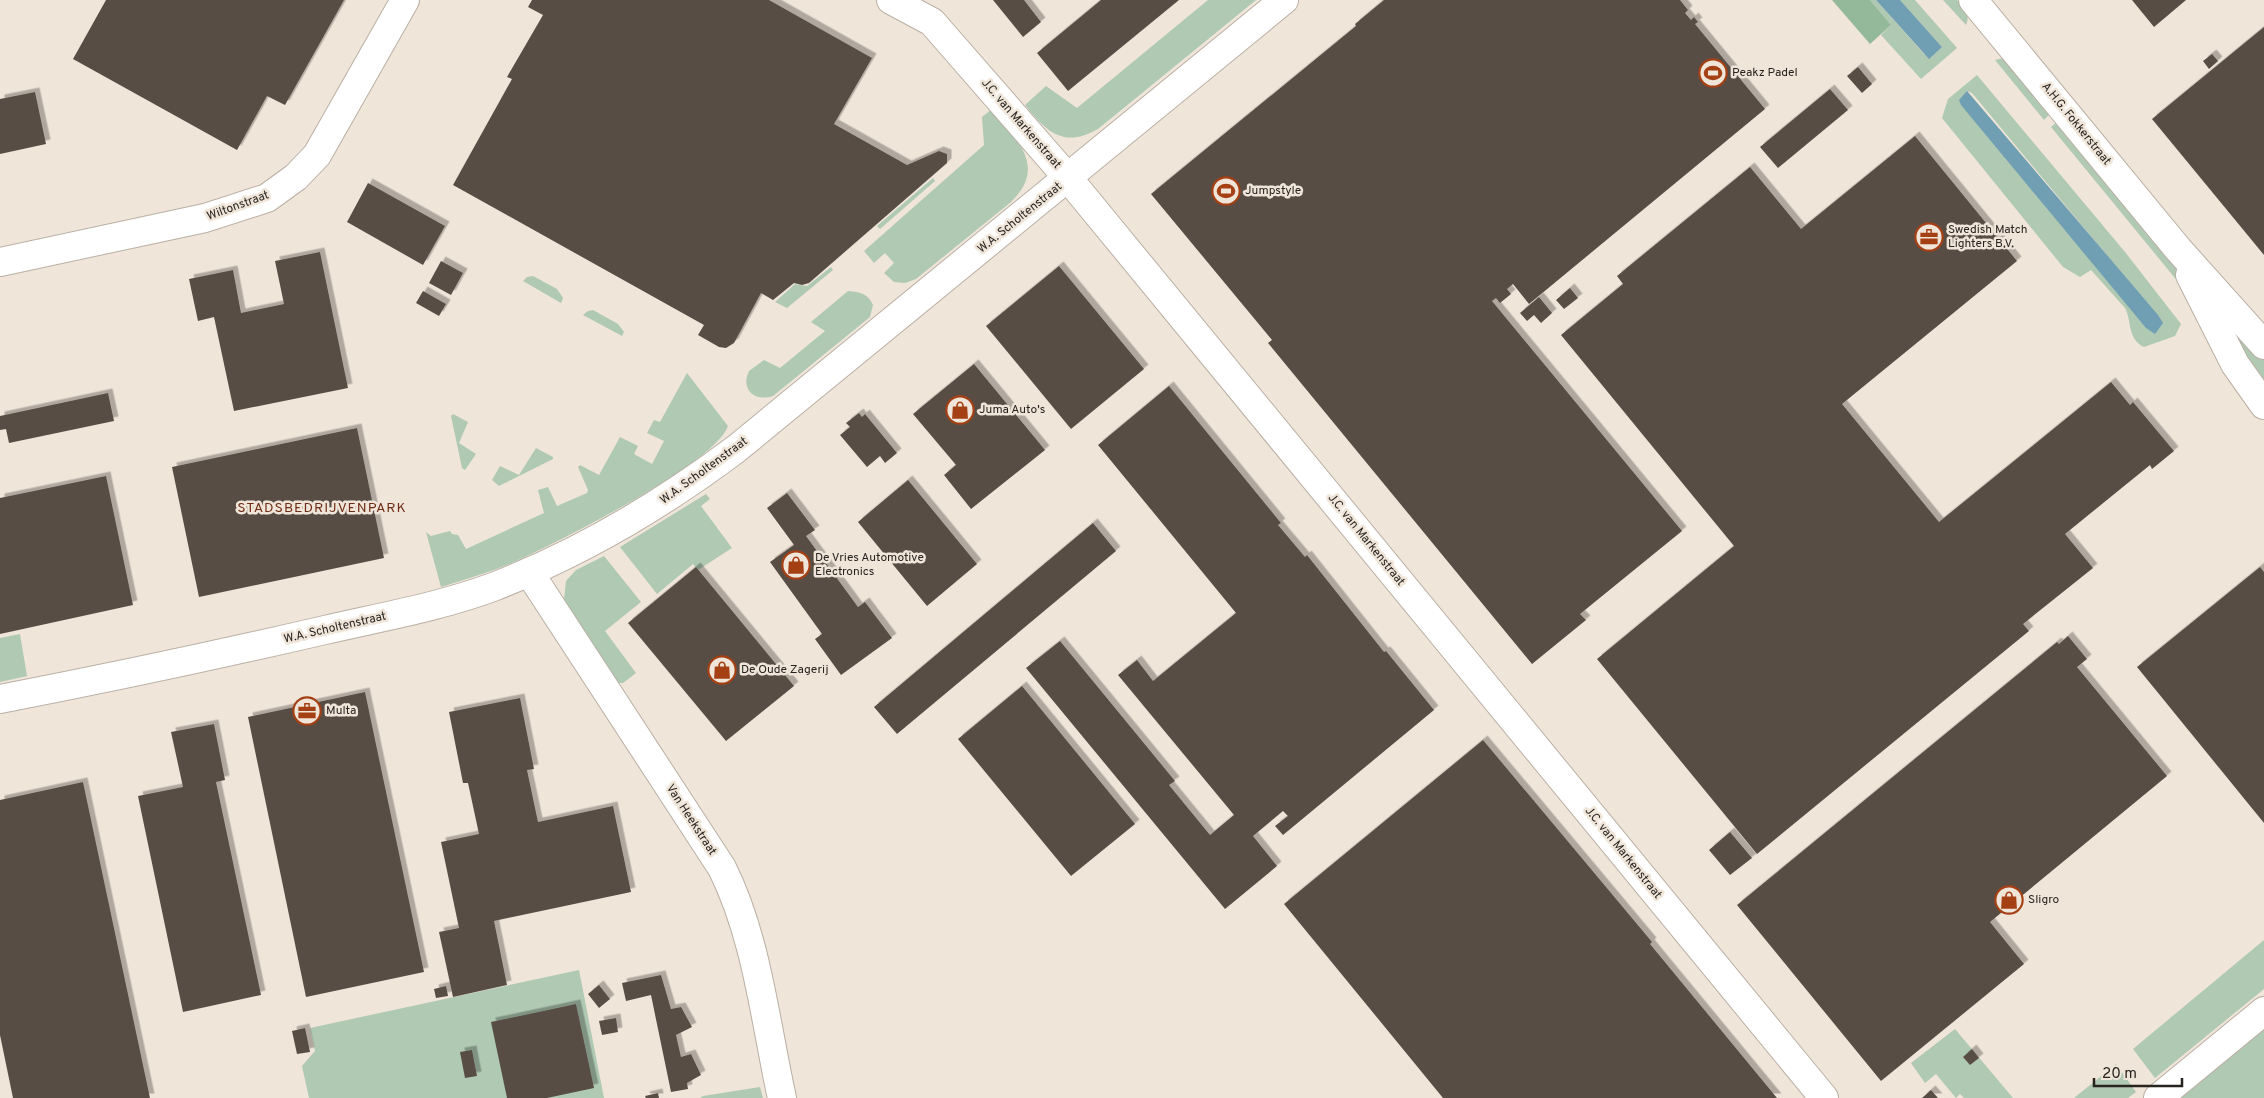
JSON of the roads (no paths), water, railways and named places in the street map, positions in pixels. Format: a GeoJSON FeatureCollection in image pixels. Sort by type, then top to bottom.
{"type":"FeatureCollection","features":[{"type":"Feature","properties":{"kind":"street","name":"Wiltonstraat"},"geometry":{"type":"LineString","coordinates":[[0,262],[205,218],[267,198],[296,177],[317,155],[405,0]]}},
{"type":"Feature","properties":{"kind":"street","name":"J.C. van Markenstraat"},"geometry":{"type":"LineString","coordinates":[[891,0],[932,22],[1068,178],[1824,1098]]}},
{"type":"Feature","properties":{"kind":"street","name":"W.A. Scholtenstraat"},"geometry":{"type":"LineString","coordinates":[[0,699],[168,667],[447,602],[529,572],[621,526],[697,478],[1068,178],[1284,0]]}},
{"type":"Feature","properties":{"kind":"street","name":"A.H.G. Fokkerstraat"},"geometry":{"type":"LineString","coordinates":[[1973,0],[2178,249],[2264,345]]}},
{"type":"Feature","properties":{"kind":"street","name":"A.H.G. Fokkerstraat"},"geometry":{"type":"LineString","coordinates":[[2178,249],[2215,328],[2235,364],[2264,405]]}},
{"type":"Feature","properties":{"kind":"street","name":"Van Heekstraat"},"geometry":{"type":"LineString","coordinates":[[529,572],[730,883],[738,902],[753,957],[782,1098]]}},
{"type":"Feature","properties":{"kind":"street"},"geometry":{"type":"LineString","coordinates":[[2158,1098],[2264,1011]]}},
{"type":"Feature","properties":{"kind":"water"},"geometry":{"type":"Polygon","coordinates":[[[1876,0],[1900,0],[1942,47],[1929,59],[1876,0]]]}},
{"type":"Feature","properties":{"kind":"water"},"geometry":{"type":"Polygon","coordinates":[[[1967,91],[2158,315],[2163,323],[2155,334],[2146,328],[1961,105],[1959,100],[1967,91]]]}},
{"type":"Feature","properties":{"kind":"place","name":"Peakz Padel"},"geometry":{"type":"Point","coordinates":[1713,73]}},
{"type":"Feature","properties":{"kind":"place","name":"Jumpstyle"},"geometry":{"type":"Point","coordinates":[1226,191]}},
{"type":"Feature","properties":{"kind":"place","name":"Swedish Match Lighters B.V."},"geometry":{"type":"Point","coordinates":[1929,237]}},
{"type":"Feature","properties":{"kind":"place","name":"Juma Auto's"},"geometry":{"type":"Point","coordinates":[960,410]}},
{"type":"Feature","properties":{"kind":"place","name":"De Vries Automotive Electronics"},"geometry":{"type":"Point","coordinates":[796,565]}},
{"type":"Feature","properties":{"kind":"place","name":"De Oude Zagerij"},"geometry":{"type":"Point","coordinates":[722,670]}},
{"type":"Feature","properties":{"kind":"place","name":"Multa"},"geometry":{"type":"Point","coordinates":[307,711]}},
{"type":"Feature","properties":{"kind":"place","name":"Sligro"},"geometry":{"type":"Point","coordinates":[2009,900]}},
{"type":"Feature","properties":{"kind":"district","name":"STADSBEDRIJVENPARK"},"geometry":{"type":"Point","coordinates":[322,508]}}]}
